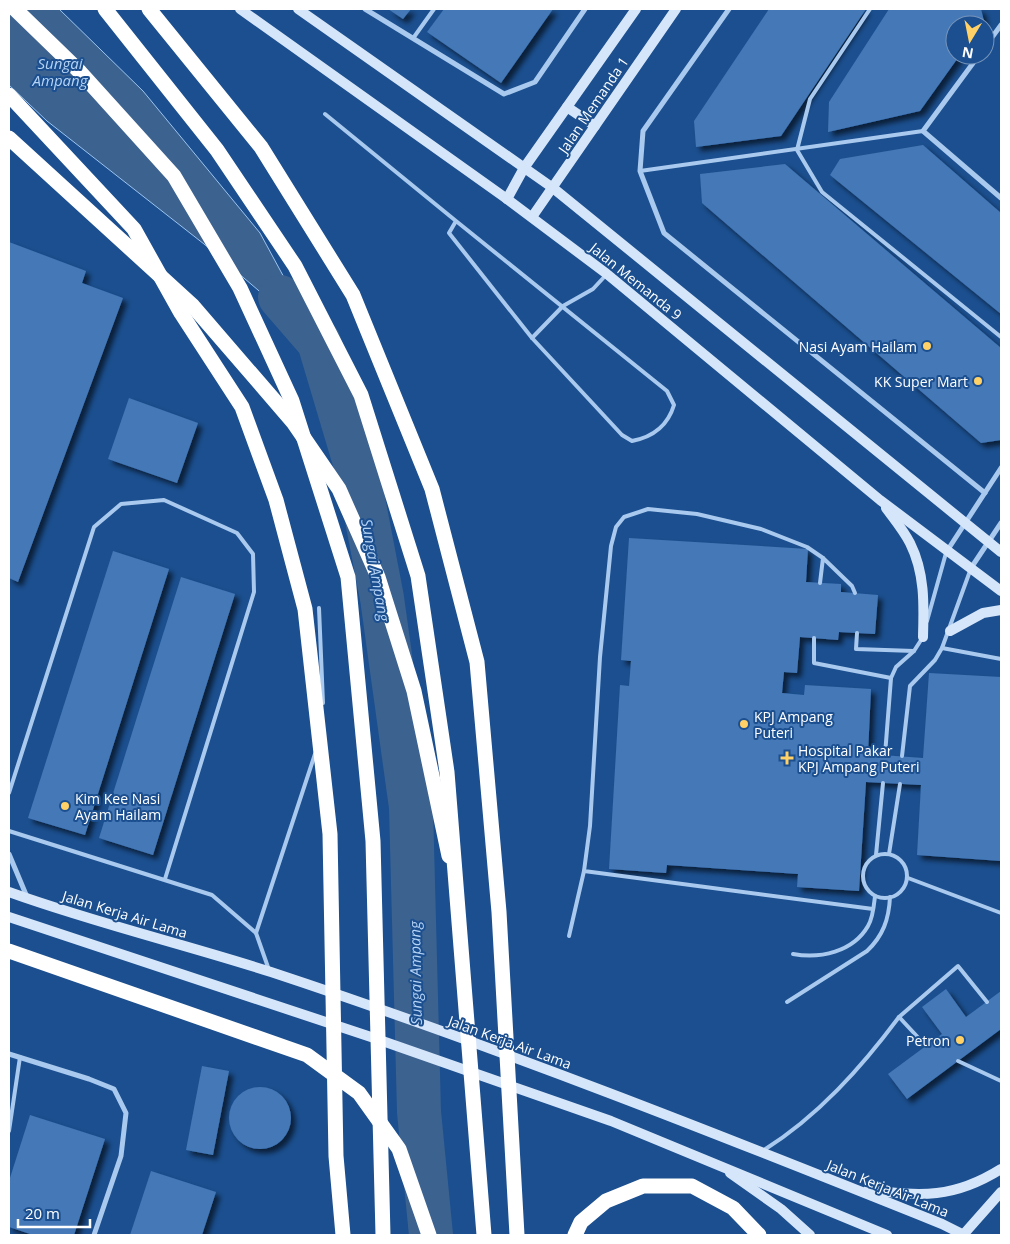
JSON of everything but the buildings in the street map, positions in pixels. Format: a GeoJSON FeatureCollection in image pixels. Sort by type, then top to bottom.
{"type":"FeatureCollection","features":[{"type":"Feature","properties":{"kind":"highway"},"geometry":{"type":"LineString","coordinates":[[16,9],[80,72],[174,176],[240,288],[292,401],[348,577],[373,841],[383,1235]]}},
{"type":"Feature","properties":{"kind":"highway"},"geometry":{"type":"LineString","coordinates":[[105,9],[217,150],[295,266],[361,395],[418,576],[448,772],[484,1235]]}},
{"type":"Feature","properties":{"kind":"highway"},"geometry":{"type":"LineString","coordinates":[[149,9],[261,147],[353,295],[432,488],[477,662],[499,912],[517,1235]]}},
{"type":"Feature","properties":{"kind":"highway"},"geometry":{"type":"LineString","coordinates":[[9,95],[134,228],[180,313],[242,407],[276,500],[305,609],[330,834],[336,1156],[343,1235]]}},
{"type":"Feature","properties":{"kind":"highway"},"geometry":{"type":"LineString","coordinates":[[9,138],[192,304],[294,422],[339,489],[378,577],[414,691],[456,887]]}},
{"type":"Feature","properties":{"kind":"highway"},"geometry":{"type":"LineString","coordinates":[[9,951],[307,1055],[359,1093],[399,1149],[429,1235]]}},
{"type":"Feature","properties":{"kind":"highway"},"geometry":{"type":"LineString","coordinates":[[575,1235],[582,1222],[606,1201],[643,1186],[692,1186],[733,1208],[759,1235]]}},
{"type":"Feature","properties":{"kind":"street","name":"Jalan Memanda 9"},"geometry":{"type":"LineString","coordinates":[[240,9],[508,199],[607,274],[880,500],[1001,592]]}},
{"type":"Feature","properties":{"kind":"street","name":"Jalan Memanda 9"},"geometry":{"type":"LineString","coordinates":[[298,9],[553,188],[964,524],[1001,552]]}},
{"type":"Feature","properties":{"kind":"street"},"geometry":{"type":"LineString","coordinates":[[365,9],[414,37],[504,94],[535,82],[585,9]]}},
{"type":"Feature","properties":{"kind":"street","name":"Jalan Memanda 1"},"geometry":{"type":"LineString","coordinates":[[508,199],[524,168],[636,9]]}},
{"type":"Feature","properties":{"kind":"street","name":"Jalan Memanda 1"},"geometry":{"type":"LineString","coordinates":[[532,217],[676,9]]}},
{"type":"Feature","properties":{"kind":"street"},"geometry":{"type":"LineString","coordinates":[[729,9],[643,131],[640,171],[664,233],[985,493]]}},
{"type":"Feature","properties":{"kind":"street"},"geometry":{"type":"LineString","coordinates":[[972,65],[923,131],[1001,198]]}},
{"type":"Feature","properties":{"kind":"street"},"geometry":{"type":"LineString","coordinates":[[567,107],[595,126]]}},
{"type":"Feature","properties":{"kind":"street"},"geometry":{"type":"LineString","coordinates":[[946,551],[1001,468]]}},
{"type":"Feature","properties":{"kind":"street"},"geometry":{"type":"LineString","coordinates":[[880,500],[910,542],[920,569],[924,597],[923,637]]}},
{"type":"Feature","properties":{"kind":"street"},"geometry":{"type":"LineString","coordinates":[[971,568],[1001,523]]}},
{"type":"Feature","properties":{"kind":"street"},"geometry":{"type":"LineString","coordinates":[[950,632],[983,613],[1001,610]]}},
{"type":"Feature","properties":{"kind":"street"},"geometry":{"type":"LineString","coordinates":[[9,854],[28,899]]}},
{"type":"Feature","properties":{"kind":"street","name":"Jalan Kerja Air Lama"},"geometry":{"type":"LineString","coordinates":[[9,892],[270,972],[410,1020],[762,1152],[942,1224],[963,1235]]}},
{"type":"Feature","properties":{"kind":"street"},"geometry":{"type":"LineString","coordinates":[[9,917],[443,1062],[611,1121],[712,1161],[887,1235]]}},
{"type":"Feature","properties":{"kind":"street"},"geometry":{"type":"LineString","coordinates":[[9,1054],[89,1079],[114,1089],[126,1113],[121,1156],[94,1235]]}},
{"type":"Feature","properties":{"kind":"street"},"geometry":{"type":"LineString","coordinates":[[712,1161],[781,1209],[810,1235]]}},
{"type":"Feature","properties":{"kind":"street"},"geometry":{"type":"LineString","coordinates":[[854,1189],[921,1196],[943,1194],[980,1183],[1001,1169]]}},
{"type":"Feature","properties":{"kind":"street"},"geometry":{"type":"LineString","coordinates":[[963,1235],[1001,1192]]}},
{"type":"Feature","properties":{"kind":"lane"},"geometry":{"type":"LineString","coordinates":[[414,37],[434,9]]}},
{"type":"Feature","properties":{"kind":"lane"},"geometry":{"type":"LineString","coordinates":[[870,9],[810,99],[797,150],[822,192],[1001,338]]}},
{"type":"Feature","properties":{"kind":"lane"},"geometry":{"type":"LineString","coordinates":[[325,114],[667,391],[674,405],[670,419],[647,438],[632,441],[622,434],[532,338],[449,233],[456,221]]}},
{"type":"Feature","properties":{"kind":"lane"},"geometry":{"type":"LineString","coordinates":[[640,171],[923,131]]}},
{"type":"Feature","properties":{"kind":"lane"},"geometry":{"type":"LineString","coordinates":[[532,338],[563,306],[593,289],[607,274]]}},
{"type":"Feature","properties":{"kind":"lane"},"geometry":{"type":"LineString","coordinates":[[9,793],[94,528],[121,504],[164,500],[237,532],[253,554],[254,592],[165,879]]}},
{"type":"Feature","properties":{"kind":"lane"},"geometry":{"type":"LineString","coordinates":[[569,936],[584,871],[590,826],[600,657],[611,546],[616,527],[624,517],[648,509],[697,514],[761,529],[807,547],[823,558],[852,586],[855,593]]}},
{"type":"Feature","properties":{"kind":"lane"},"geometry":{"type":"LineString","coordinates":[[885,755],[891,678],[896,667],[914,652],[923,637],[946,551]]}},
{"type":"Feature","properties":{"kind":"lane"},"geometry":{"type":"LineString","coordinates":[[820,583],[823,558]]}},
{"type":"Feature","properties":{"kind":"lane"},"geometry":{"type":"LineString","coordinates":[[902,756],[910,686],[936,660],[950,632],[971,568]]}},
{"type":"Feature","properties":{"kind":"lane"},"geometry":{"type":"LineString","coordinates":[[319,608],[323,708]]}},
{"type":"Feature","properties":{"kind":"lane"},"geometry":{"type":"LineString","coordinates":[[856,633],[856,648],[914,652]]}},
{"type":"Feature","properties":{"kind":"lane"},"geometry":{"type":"LineString","coordinates":[[814,638],[814,662],[891,678]]}},
{"type":"Feature","properties":{"kind":"lane"},"geometry":{"type":"LineString","coordinates":[[942,648],[1001,658]]}},
{"type":"Feature","properties":{"kind":"lane"},"geometry":{"type":"LineString","coordinates":[[256,933],[324,728],[323,718]]}},
{"type":"Feature","properties":{"kind":"lane"},"geometry":{"type":"LineString","coordinates":[[876,856],[882,783]]}},
{"type":"Feature","properties":{"kind":"lane"},"geometry":{"type":"LineString","coordinates":[[889,854],[900,784]]}},
{"type":"Feature","properties":{"kind":"lane"},"geometry":{"type":"LineString","coordinates":[[9,832],[212,895],[256,933],[270,972]]}},
{"type":"Feature","properties":{"kind":"lane"},"geometry":{"type":"LineString","coordinates":[[889,854],[903,862],[908,878],[902,891],[890,898],[875,896],[869,892],[863,878],[866,865],[876,856],[889,854]]}},
{"type":"Feature","properties":{"kind":"lane"},"geometry":{"type":"LineString","coordinates":[[584,871],[873,910]]}},
{"type":"Feature","properties":{"kind":"lane"},"geometry":{"type":"LineString","coordinates":[[908,878],[1001,913]]}},
{"type":"Feature","properties":{"kind":"lane"},"geometry":{"type":"LineString","coordinates":[[793,954],[810,957],[828,955],[860,938],[870,925],[875,896]]}},
{"type":"Feature","properties":{"kind":"lane"},"geometry":{"type":"LineString","coordinates":[[787,1002],[867,951],[877,942],[889,914],[890,898]]}},
{"type":"Feature","properties":{"kind":"lane"},"geometry":{"type":"LineString","coordinates":[[762,1152],[792,1132],[824,1105],[879,1043],[898,1017],[958,966],[987,1002]]}},
{"type":"Feature","properties":{"kind":"lane"},"geometry":{"type":"LineString","coordinates":[[898,1017],[926,1046]]}},
{"type":"Feature","properties":{"kind":"lane"},"geometry":{"type":"LineString","coordinates":[[9,1130],[20,1057]]}},
{"type":"Feature","properties":{"kind":"lane"},"geometry":{"type":"LineString","coordinates":[[958,1061],[1001,1081]]}},
{"type":"Feature","properties":{"kind":"water","name":"Sungai Ampang"},"geometry":{"type":"Polygon","coordinates":[[[9,9],[59,9],[143,91],[260,233],[319,342],[204,244],[47,121],[9,85],[9,9]]]}},
{"type":"Feature","properties":{"kind":"waterway","name":"Sungai Ampang"},"geometry":{"type":"LineString","coordinates":[[280,297],[319,342],[358,473],[382,598],[411,807],[419,1112],[431,1235]]}},
{"type":"Feature","properties":{"kind":"place","name":"Nasi Ayam Hailam"},"geometry":{"type":"Point","coordinates":[927,346]}},
{"type":"Feature","properties":{"kind":"place","name":"KK Super Mart"},"geometry":{"type":"Point","coordinates":[978,381]}},
{"type":"Feature","properties":{"kind":"place","name":"KPJ Ampang Puteri"},"geometry":{"type":"Point","coordinates":[744,724]}},
{"type":"Feature","properties":{"kind":"place","name":"Hospital Pakar KPJ Ampang Puteri"},"geometry":{"type":"Point","coordinates":[787,758]}},
{"type":"Feature","properties":{"kind":"place","name":"Kim Kee Nasi Ayam Hailam"},"geometry":{"type":"Point","coordinates":[65,806]}},
{"type":"Feature","properties":{"kind":"place","name":"Petron"},"geometry":{"type":"Point","coordinates":[960,1040]}}]}
